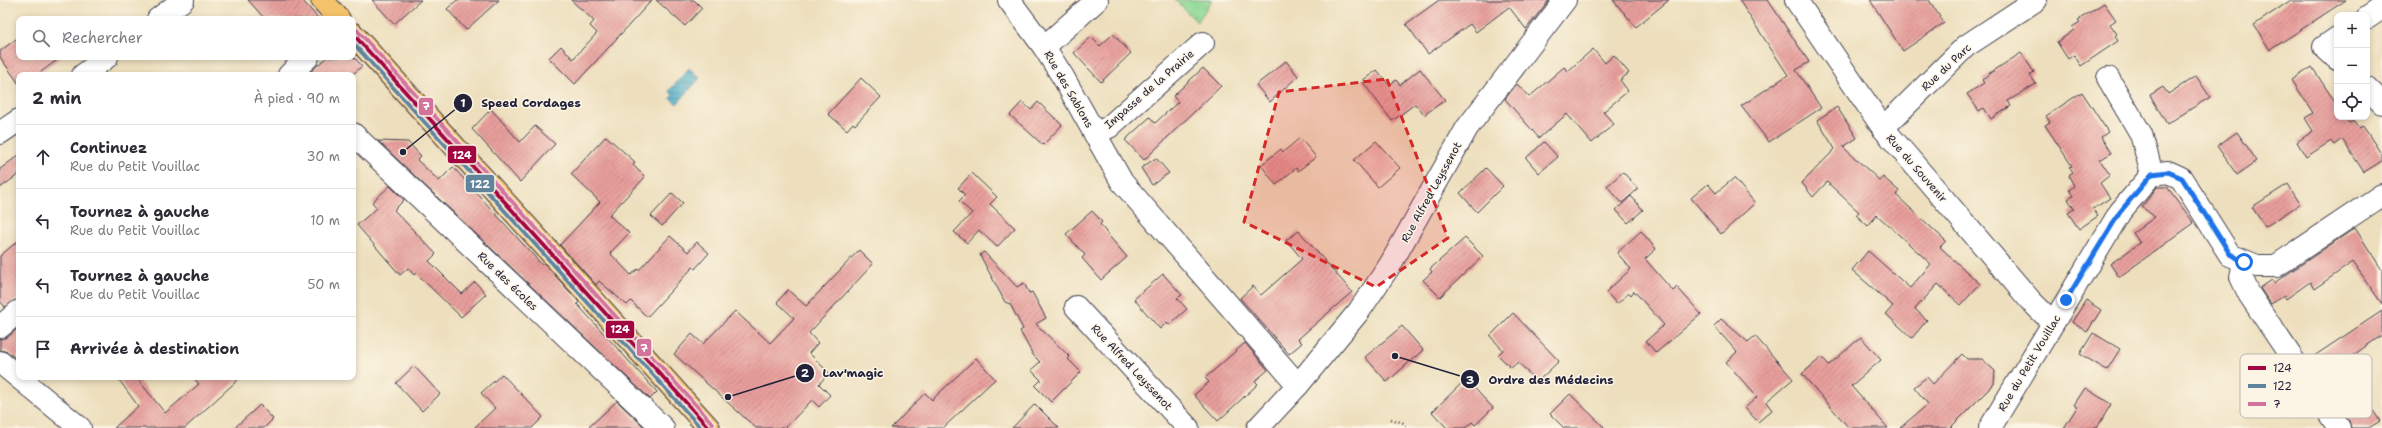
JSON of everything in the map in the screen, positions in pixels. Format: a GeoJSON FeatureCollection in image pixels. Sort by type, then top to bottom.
{"type":"FeatureCollection","features":[{"type":"Feature","properties":{"kind":"main road"},"geometry":{"type":"LineString","coordinates":[[322,0],[336,16]]}},
{"type":"Feature","properties":{"kind":"main road"},"geometry":{"type":"LineString","coordinates":[[356,37],[708,428]]}},
{"type":"Feature","properties":{"kind":"street","name":"Rue des Sablons"},"geometry":{"type":"LineString","coordinates":[[1009,0],[1044,47],[1122,182],[1298,386]]}},
{"type":"Feature","properties":{"kind":"street"},"geometry":{"type":"LineString","coordinates":[[1044,47],[1098,0]]}},
{"type":"Feature","properties":{"kind":"street","name":"Rue Alfred Leyssenot"},"geometry":{"type":"LineString","coordinates":[[1258,428],[1298,386],[1359,311],[1390,266],[1467,128],[1565,0]]}},
{"type":"Feature","properties":{"kind":"street","name":"Rue du Souvenir"},"geometry":{"type":"LineString","coordinates":[[1796,0],[1883,128],[2030,300],[2052,323]]}},
{"type":"Feature","properties":{"kind":"street","name":"Rue du Parc"},"geometry":{"type":"LineString","coordinates":[[1883,128],[1966,46],[2036,0]]}},
{"type":"Feature","properties":{"kind":"street"},"geometry":{"type":"LineString","coordinates":[[161,16],[177,2]]}},
{"type":"Feature","properties":{"kind":"street"},"geometry":{"type":"LineString","coordinates":[[2370,16],[2382,8]]}},
{"type":"Feature","properties":{"kind":"street"},"geometry":{"type":"LineString","coordinates":[[2334,40],[2324,47],[2334,56]]}},
{"type":"Feature","properties":{"kind":"street","name":"Impasse de la Prairie"},"geometry":{"type":"LineString","coordinates":[[1095,134],[1109,127],[1203,43]]}},
{"type":"Feature","properties":{"kind":"street"},"geometry":{"type":"LineString","coordinates":[[87,72],[103,60]]}},
{"type":"Feature","properties":{"kind":"street"},"geometry":{"type":"LineString","coordinates":[[293,72],[305,60]]}},
{"type":"Feature","properties":{"kind":"street"},"geometry":{"type":"LineString","coordinates":[[2108,78],[2141,134],[2152,174],[2168,172],[2182,178],[2230,254],[2244,262],[2257,266],[2276,266],[2382,196]]}},
{"type":"Feature","properties":{"kind":"street"},"geometry":{"type":"LineString","coordinates":[[2370,91],[2382,102]]}},
{"type":"Feature","properties":{"kind":"street"},"geometry":{"type":"LineString","coordinates":[[0,133],[16,122]]}},
{"type":"Feature","properties":{"kind":"street","name":"Rue des écoles"},"geometry":{"type":"LineString","coordinates":[[356,137],[663,428]]}},
{"type":"Feature","properties":{"kind":"street","name":"Rue du Petit Vouillac"},"geometry":{"type":"LineString","coordinates":[[1990,428],[2120,212],[2152,174]]}},
{"type":"Feature","properties":{"kind":"street"},"geometry":{"type":"LineString","coordinates":[[2244,262],[2241,277],[2249,294],[2289,354]]}},
{"type":"Feature","properties":{"kind":"street","name":"Rue Alfred Leyssenot"},"geometry":{"type":"LineString","coordinates":[[1076,307],[1188,428]]}},
{"type":"Feature","properties":{"kind":"street"},"geometry":{"type":"LineString","coordinates":[[0,327],[16,314]]}},
{"type":"Feature","properties":{"kind":"street"},"geometry":{"type":"LineString","coordinates":[[0,362],[16,375]]}},
{"type":"Feature","properties":{"kind":"street"},"geometry":{"type":"LineString","coordinates":[[22,380],[80,428]]}},
{"type":"Feature","properties":{"kind":"street"},"geometry":{"type":"LineString","coordinates":[[2332,418],[2339,428]]}},
{"type":"Feature","properties":{"kind":"path"},"geometry":{"type":"LineString","coordinates":[[1391,419],[1403,423],[1408,428]]}},
{"type":"Feature","properties":{"kind":"highlighted area"},"geometry":{"type":"Polygon","coordinates":[[[1387,79],[1448,238],[1376,287],[1244,222],[1279,92],[1387,79]]]}},
{"type":"Feature","properties":{"kind":"green space"},"geometry":{"type":"Polygon","coordinates":[[[1175,0],[1212,0],[1197,22],[1175,0]]]}},
{"type":"Feature","properties":{"kind":"water"},"geometry":{"type":"Polygon","coordinates":[[[689,68],[700,78],[677,104],[670,98],[673,95],[669,91],[689,68]]]}},
{"type":"Feature","properties":{"kind":"building"},"geometry":{"type":"Polygon","coordinates":[[[248,0],[302,0],[316,16],[262,16],[248,0]]]}},
{"type":"Feature","properties":{"kind":"building"},"geometry":{"type":"Polygon","coordinates":[[[372,0],[421,0],[394,24],[372,0]]]}},
{"type":"Feature","properties":{"kind":"building"},"geometry":{"type":"Polygon","coordinates":[[[457,0],[499,0],[466,30],[447,9],[457,0]]]}},
{"type":"Feature","properties":{"kind":"building"},"geometry":{"type":"Polygon","coordinates":[[[571,0],[652,0],[575,84],[549,58],[561,46],[573,59],[597,33],[590,26],[594,21],[571,0]]]}},
{"type":"Feature","properties":{"kind":"building"},"geometry":{"type":"Polygon","coordinates":[[[656,0],[694,0],[702,8],[685,26],[656,0]]]}},
{"type":"Feature","properties":{"kind":"building"},"geometry":{"type":"Polygon","coordinates":[[[1439,0],[1549,0],[1526,29],[1509,7],[1476,32],[1470,24],[1428,54],[1406,24],[1439,0]]]}},
{"type":"Feature","properties":{"kind":"building"},"geometry":{"type":"Polygon","coordinates":[[[1613,0],[1669,0],[1636,27],[1613,0]]]}},
{"type":"Feature","properties":{"kind":"building"},"geometry":{"type":"Polygon","coordinates":[[[1739,0],[1768,0],[1809,62],[1796,70],[1821,108],[1769,142],[1741,106],[1788,75],[1739,0]]]}},
{"type":"Feature","properties":{"kind":"building"},"geometry":{"type":"Polygon","coordinates":[[[1870,0],[1929,0],[1944,23],[1903,51],[1870,0]]]}},
{"type":"Feature","properties":{"kind":"building"},"geometry":{"type":"Polygon","coordinates":[[[2291,0],[2346,0],[2270,50],[2254,25],[2291,0]]]}},
{"type":"Feature","properties":{"kind":"building"},"geometry":{"type":"Polygon","coordinates":[[[2104,3],[2116,20],[2110,24],[2117,34],[2115,36],[2118,41],[2081,66],[2074,55],[2068,59],[2057,42],[2074,30],[2072,27],[2080,22],[2078,20],[2104,3]]]}},
{"type":"Feature","properties":{"kind":"building"},"geometry":{"type":"Polygon","coordinates":[[[1113,34],[1131,53],[1101,82],[1074,53],[1091,37],[1100,46],[1113,34]]]}},
{"type":"Feature","properties":{"kind":"building"},"geometry":{"type":"Polygon","coordinates":[[[16,39],[16,60],[57,60],[41,72],[16,72],[16,80],[0,57],[0,51],[16,39]]]}},
{"type":"Feature","properties":{"kind":"building"},"geometry":{"type":"Polygon","coordinates":[[[1593,49],[1605,63],[1614,55],[1629,73],[1620,80],[1628,91],[1603,112],[1614,124],[1592,143],[1567,114],[1539,138],[1505,99],[1517,84],[1529,97],[1564,67],[1568,71],[1593,49]]]}},
{"type":"Feature","properties":{"kind":"building"},"geometry":{"type":"Polygon","coordinates":[[[2021,53],[2034,72],[2030,75],[2036,84],[2008,101],[2011,106],[1991,119],[1984,108],[1979,111],[1967,94],[1984,83],[1982,80],[1990,73],[2021,53]]]}},
{"type":"Feature","properties":{"kind":"building"},"geometry":{"type":"Polygon","coordinates":[[[356,59],[362,66],[355,72],[310,72],[324,60],[356,59]]]}},
{"type":"Feature","properties":{"kind":"building"},"geometry":{"type":"Polygon","coordinates":[[[1286,61],[1298,76],[1270,102],[1256,85],[1286,61]]]}},
{"type":"Feature","properties":{"kind":"building"},"geometry":{"type":"Polygon","coordinates":[[[2312,67],[2334,100],[2334,120],[2347,120],[2349,123],[2354,121],[2359,128],[2363,126],[2382,155],[2382,161],[2364,172],[2342,139],[2334,145],[2331,141],[2306,157],[2297,142],[2313,131],[2305,118],[2313,113],[2292,80],[2312,67]]]}},
{"type":"Feature","properties":{"kind":"building"},"geometry":{"type":"Polygon","coordinates":[[[1203,68],[1221,86],[1144,160],[1125,140],[1150,117],[1155,123],[1178,102],[1173,96],[1203,68]]]}},
{"type":"Feature","properties":{"kind":"building"},"geometry":{"type":"Polygon","coordinates":[[[1420,69],[1445,100],[1424,115],[1415,104],[1392,121],[1362,81],[1377,70],[1389,85],[1396,80],[1400,85],[1420,69]]]}},
{"type":"Feature","properties":{"kind":"building"},"geometry":{"type":"Polygon","coordinates":[[[2196,76],[2210,97],[2167,124],[2150,95],[2163,87],[2168,94],[2196,76]]]}},
{"type":"Feature","properties":{"kind":"building"},"geometry":{"type":"Polygon","coordinates":[[[861,78],[881,97],[855,125],[853,123],[847,130],[828,114],[861,78]]]}},
{"type":"Feature","properties":{"kind":"building"},"geometry":{"type":"Polygon","coordinates":[[[2082,92],[2108,132],[2101,137],[2111,153],[2100,160],[2110,175],[2100,183],[2110,198],[2093,209],[2098,216],[2079,229],[2068,213],[2074,209],[2068,199],[2073,196],[2069,190],[2074,186],[2069,176],[2073,173],[2069,167],[2072,166],[2045,125],[2050,122],[2046,116],[2082,92]]]}},
{"type":"Feature","properties":{"kind":"building"},"geometry":{"type":"Polygon","coordinates":[[[1022,102],[1031,110],[1038,102],[1062,125],[1043,145],[1010,115],[1022,102]]]}},
{"type":"Feature","properties":{"kind":"building"},"geometry":{"type":"Polygon","coordinates":[[[1837,107],[1857,138],[1843,147],[1879,180],[1883,177],[1899,191],[1896,195],[1946,241],[1940,247],[1980,284],[1961,305],[1938,284],[1915,309],[1927,320],[1912,338],[1886,314],[1893,306],[1852,270],[1868,251],[1910,288],[1931,264],[1877,215],[1868,226],[1856,215],[1859,212],[1827,182],[1813,197],[1802,183],[1835,149],[1817,120],[1837,107]]]}},
{"type":"Feature","properties":{"kind":"building"},"geometry":{"type":"Polygon","coordinates":[[[491,109],[520,142],[535,126],[555,144],[520,182],[472,129],[491,109]]]}},
{"type":"Feature","properties":{"kind":"building"},"geometry":{"type":"Polygon","coordinates":[[[2237,132],[2257,161],[2237,175],[2217,146],[2237,132]]]}},
{"type":"Feature","properties":{"kind":"building"},"geometry":{"type":"Polygon","coordinates":[[[606,136],[635,162],[633,165],[645,177],[609,215],[629,233],[610,253],[631,275],[638,269],[639,270],[670,236],[688,252],[697,242],[709,253],[695,269],[693,267],[647,317],[631,301],[627,305],[599,281],[596,285],[560,245],[600,202],[571,174],[606,136]]]}},
{"type":"Feature","properties":{"kind":"building"},"geometry":{"type":"Polygon","coordinates":[[[1300,138],[1316,157],[1298,171],[1296,168],[1276,185],[1261,165],[1281,149],[1283,152],[1300,138]]]}},
{"type":"Feature","properties":{"kind":"building"},"geometry":{"type":"Polygon","coordinates":[[[378,141],[408,142],[421,156],[417,160],[439,181],[453,167],[542,265],[544,263],[579,302],[577,304],[657,392],[650,399],[378,141]]]}},
{"type":"Feature","properties":{"kind":"building"},"geometry":{"type":"Polygon","coordinates":[[[1376,141],[1400,168],[1378,187],[1354,160],[1376,141]]]}},
{"type":"Feature","properties":{"kind":"building"},"geometry":{"type":"Polygon","coordinates":[[[1544,142],[1558,157],[1539,173],[1526,158],[1544,142]]]}},
{"type":"Feature","properties":{"kind":"building"},"geometry":{"type":"Polygon","coordinates":[[[16,157],[16,176],[0,188],[0,169],[16,157]]]}},
{"type":"Feature","properties":{"kind":"building"},"geometry":{"type":"Polygon","coordinates":[[[1156,158],[1169,173],[1152,185],[1141,168],[1156,158]]]}},
{"type":"Feature","properties":{"kind":"building"},"geometry":{"type":"Polygon","coordinates":[[[1486,168],[1503,186],[1477,212],[1460,193],[1486,168]]]}},
{"type":"Feature","properties":{"kind":"building"},"geometry":{"type":"Polygon","coordinates":[[[1623,172],[1638,189],[1622,203],[1607,186],[1623,172]]]}},
{"type":"Feature","properties":{"kind":"building"},"geometry":{"type":"Polygon","coordinates":[[[972,173],[997,197],[990,204],[1015,228],[997,247],[979,230],[967,243],[954,232],[972,213],[959,201],[965,195],[958,188],[972,173]]]}},
{"type":"Feature","properties":{"kind":"building"},"geometry":{"type":"Polygon","coordinates":[[[1734,178],[1755,203],[1721,234],[1691,198],[1708,184],[1716,193],[1734,178]]]}},
{"type":"Feature","properties":{"kind":"building"},"geometry":{"type":"Polygon","coordinates":[[[2288,184],[2300,204],[2265,227],[2252,207],[2288,184]]]}},
{"type":"Feature","properties":{"kind":"building"},"geometry":{"type":"Polygon","coordinates":[[[390,186],[404,200],[394,210],[436,254],[429,261],[462,294],[475,282],[486,294],[461,317],[416,273],[414,275],[408,268],[400,275],[357,225],[377,208],[372,202],[390,186]]]}},
{"type":"Feature","properties":{"kind":"building"},"geometry":{"type":"Polygon","coordinates":[[[2157,187],[2167,187],[2194,223],[2119,277],[2110,264],[2140,243],[2133,233],[2155,217],[2142,207],[2157,187]]]}},
{"type":"Feature","properties":{"kind":"building"},"geometry":{"type":"Polygon","coordinates":[[[672,193],[683,203],[662,226],[651,216],[672,193]]]}},
{"type":"Feature","properties":{"kind":"building"},"geometry":{"type":"Polygon","coordinates":[[[1631,196],[1643,210],[1628,223],[1616,210],[1631,196]]]}},
{"type":"Feature","properties":{"kind":"building"},"geometry":{"type":"Polygon","coordinates":[[[1092,211],[1102,222],[1100,224],[1108,235],[1127,257],[1101,280],[1082,258],[1085,255],[1066,234],[1092,211]]]}},
{"type":"Feature","properties":{"kind":"building"},"geometry":{"type":"Polygon","coordinates":[[[2355,228],[2382,270],[2382,304],[2353,262],[2314,289],[2310,282],[2286,299],[2284,296],[2271,304],[2260,288],[2272,280],[2274,283],[2355,228]]]}},
{"type":"Feature","properties":{"kind":"building"},"geometry":{"type":"Polygon","coordinates":[[[1299,231],[1352,292],[1298,339],[1302,343],[1289,354],[1240,298],[1253,286],[1261,295],[1302,259],[1286,240],[1299,231]]]}},
{"type":"Feature","properties":{"kind":"building"},"geometry":{"type":"Polygon","coordinates":[[[1641,231],[1656,249],[1645,259],[1673,291],[1677,287],[1701,314],[1656,353],[1646,341],[1664,325],[1634,291],[1631,295],[1629,293],[1617,304],[1606,292],[1631,269],[1617,253],[1641,231]]]}},
{"type":"Feature","properties":{"kind":"building"},"geometry":{"type":"Polygon","coordinates":[[[1465,238],[1483,256],[1440,297],[1423,280],[1432,272],[1430,269],[1465,238]]]}},
{"type":"Feature","properties":{"kind":"building"},"geometry":{"type":"Polygon","coordinates":[[[16,243],[16,301],[5,307],[0,301],[0,256],[16,243]]]}},
{"type":"Feature","properties":{"kind":"building"},"geometry":{"type":"Polygon","coordinates":[[[859,250],[873,264],[809,333],[818,343],[809,353],[829,373],[819,384],[830,395],[819,407],[812,400],[785,428],[756,428],[674,354],[692,334],[703,344],[735,311],[770,343],[794,318],[777,302],[788,290],[806,306],[859,250]]]}},
{"type":"Feature","properties":{"kind":"building"},"geometry":{"type":"Polygon","coordinates":[[[984,252],[1017,287],[1024,283],[1029,293],[1032,292],[1046,318],[1036,324],[1070,357],[1068,359],[1081,372],[1051,402],[1035,386],[1041,380],[1031,370],[1040,362],[1033,355],[1020,331],[1023,329],[1010,304],[1005,302],[980,255],[984,252]]]}},
{"type":"Feature","properties":{"kind":"building"},"geometry":{"type":"Polygon","coordinates":[[[1163,274],[1182,295],[1177,298],[1187,309],[1169,325],[1167,322],[1160,329],[1134,299],[1163,274]]]}},
{"type":"Feature","properties":{"kind":"building"},"geometry":{"type":"Polygon","coordinates":[[[2086,300],[2101,310],[2087,332],[2072,322],[2086,300]]]}},
{"type":"Feature","properties":{"kind":"building"},"geometry":{"type":"Polygon","coordinates":[[[2382,311],[2382,335],[2355,354],[2317,354],[2382,311]]]}},
{"type":"Feature","properties":{"kind":"building"},"geometry":{"type":"Polygon","coordinates":[[[1513,313],[1559,361],[1537,382],[1518,362],[1511,368],[1498,355],[1503,350],[1490,336],[1513,313]]]}},
{"type":"Feature","properties":{"kind":"building"},"geometry":{"type":"Polygon","coordinates":[[[1721,319],[1748,342],[1755,336],[1793,379],[1766,402],[1772,410],[1758,422],[1745,408],[1757,397],[1726,362],[1737,352],[1714,326],[1721,319]]]}},
{"type":"Feature","properties":{"kind":"building"},"geometry":{"type":"Polygon","coordinates":[[[1402,326],[1423,350],[1387,382],[1365,357],[1402,326]]]}},
{"type":"Feature","properties":{"kind":"building"},"geometry":{"type":"Polygon","coordinates":[[[16,330],[15,358],[8,352],[0,350],[0,339],[8,337],[16,330]]]}},
{"type":"Feature","properties":{"kind":"building"},"geometry":{"type":"Polygon","coordinates":[[[2093,333],[2120,349],[2107,370],[2080,354],[2093,333]]]}},
{"type":"Feature","properties":{"kind":"building"},"geometry":{"type":"Polygon","coordinates":[[[1861,337],[1881,360],[1851,386],[1888,428],[1849,428],[1802,374],[1822,357],[1829,365],[1861,337]]]}},
{"type":"Feature","properties":{"kind":"building"},"geometry":{"type":"Polygon","coordinates":[[[1245,343],[1268,370],[1255,381],[1258,384],[1218,421],[1194,395],[1209,382],[1205,378],[1245,343]]]}},
{"type":"Feature","properties":{"kind":"building"},"geometry":{"type":"Polygon","coordinates":[[[1962,354],[1967,359],[1982,359],[1995,371],[1994,384],[1950,428],[1900,428],[1928,404],[1914,387],[1927,377],[1933,384],[1962,354]]]}},
{"type":"Feature","properties":{"kind":"building"},"geometry":{"type":"Polygon","coordinates":[[[976,358],[995,379],[943,428],[891,428],[925,393],[932,400],[976,358]]]}},
{"type":"Feature","properties":{"kind":"building"},"geometry":{"type":"Polygon","coordinates":[[[414,366],[440,394],[422,411],[396,383],[414,366]]]}},
{"type":"Feature","properties":{"kind":"building"},"geometry":{"type":"Polygon","coordinates":[[[502,374],[543,417],[532,428],[474,428],[495,408],[481,393],[502,374]]]}},
{"type":"Feature","properties":{"kind":"building"},"geometry":{"type":"Polygon","coordinates":[[[1466,379],[1493,408],[1475,425],[1472,422],[1465,428],[1447,428],[1432,412],[1466,379]]]}},
{"type":"Feature","properties":{"kind":"building"},"geometry":{"type":"Polygon","coordinates":[[[119,380],[138,380],[165,413],[199,384],[196,380],[238,380],[185,428],[114,428],[138,406],[119,380]]]}},
{"type":"Feature","properties":{"kind":"building"},"geometry":{"type":"Polygon","coordinates":[[[2085,388],[2111,404],[2097,428],[2064,428],[2077,407],[2074,405],[2085,388]]]}},
{"type":"Feature","properties":{"kind":"building"},"geometry":{"type":"Polygon","coordinates":[[[1570,394],[1605,428],[1564,428],[1550,414],[1570,394]]]}},
{"type":"Feature","properties":{"kind":"building"},"geometry":{"type":"Polygon","coordinates":[[[617,401],[645,428],[588,428],[617,401]]]}},
{"type":"Feature","properties":{"kind":"building"},"geometry":{"type":"Polygon","coordinates":[[[1035,404],[1059,428],[1012,428],[1035,404]]]}},
{"type":"Feature","properties":{"kind":"building"},"geometry":{"type":"Polygon","coordinates":[[[260,405],[273,419],[264,428],[234,428],[260,405]]]}},
{"type":"Feature","properties":{"kind":"building"},"geometry":{"type":"Polygon","coordinates":[[[2372,409],[2380,421],[2369,428],[2351,428],[2347,418],[2372,418],[2372,409]]]}},
{"type":"Feature","properties":{"kind":"transit line","name":"7"},"geometry":{"type":"LineString","coordinates":[[357,30],[713,424]]}},
{"type":"Feature","properties":{"kind":"transit line","name":"124"},"geometry":{"type":"LineString","coordinates":[[356,37],[709,428]]}},
{"type":"Feature","properties":{"kind":"transit line","name":"122"},"geometry":{"type":"LineString","coordinates":[[356,46],[701,428]]}},
{"type":"Feature","properties":{"kind":"place","name":"Speed Cordages"},"geometry":{"type":"Point","coordinates":[403,152]}},
{"type":"Feature","properties":{"kind":"place","name":"Ordre des Médecins"},"geometry":{"type":"Point","coordinates":[1395,356]}},
{"type":"Feature","properties":{"kind":"place","name":"Lav'magic"},"geometry":{"type":"Point","coordinates":[728,397]}},
{"type":"Feature","properties":{"kind":"route"},"geometry":{"type":"LineString","coordinates":[[2066,300],[2120,212],[2152,174],[2168,172],[2182,178],[2230,254],[2244,262]]}}]}
